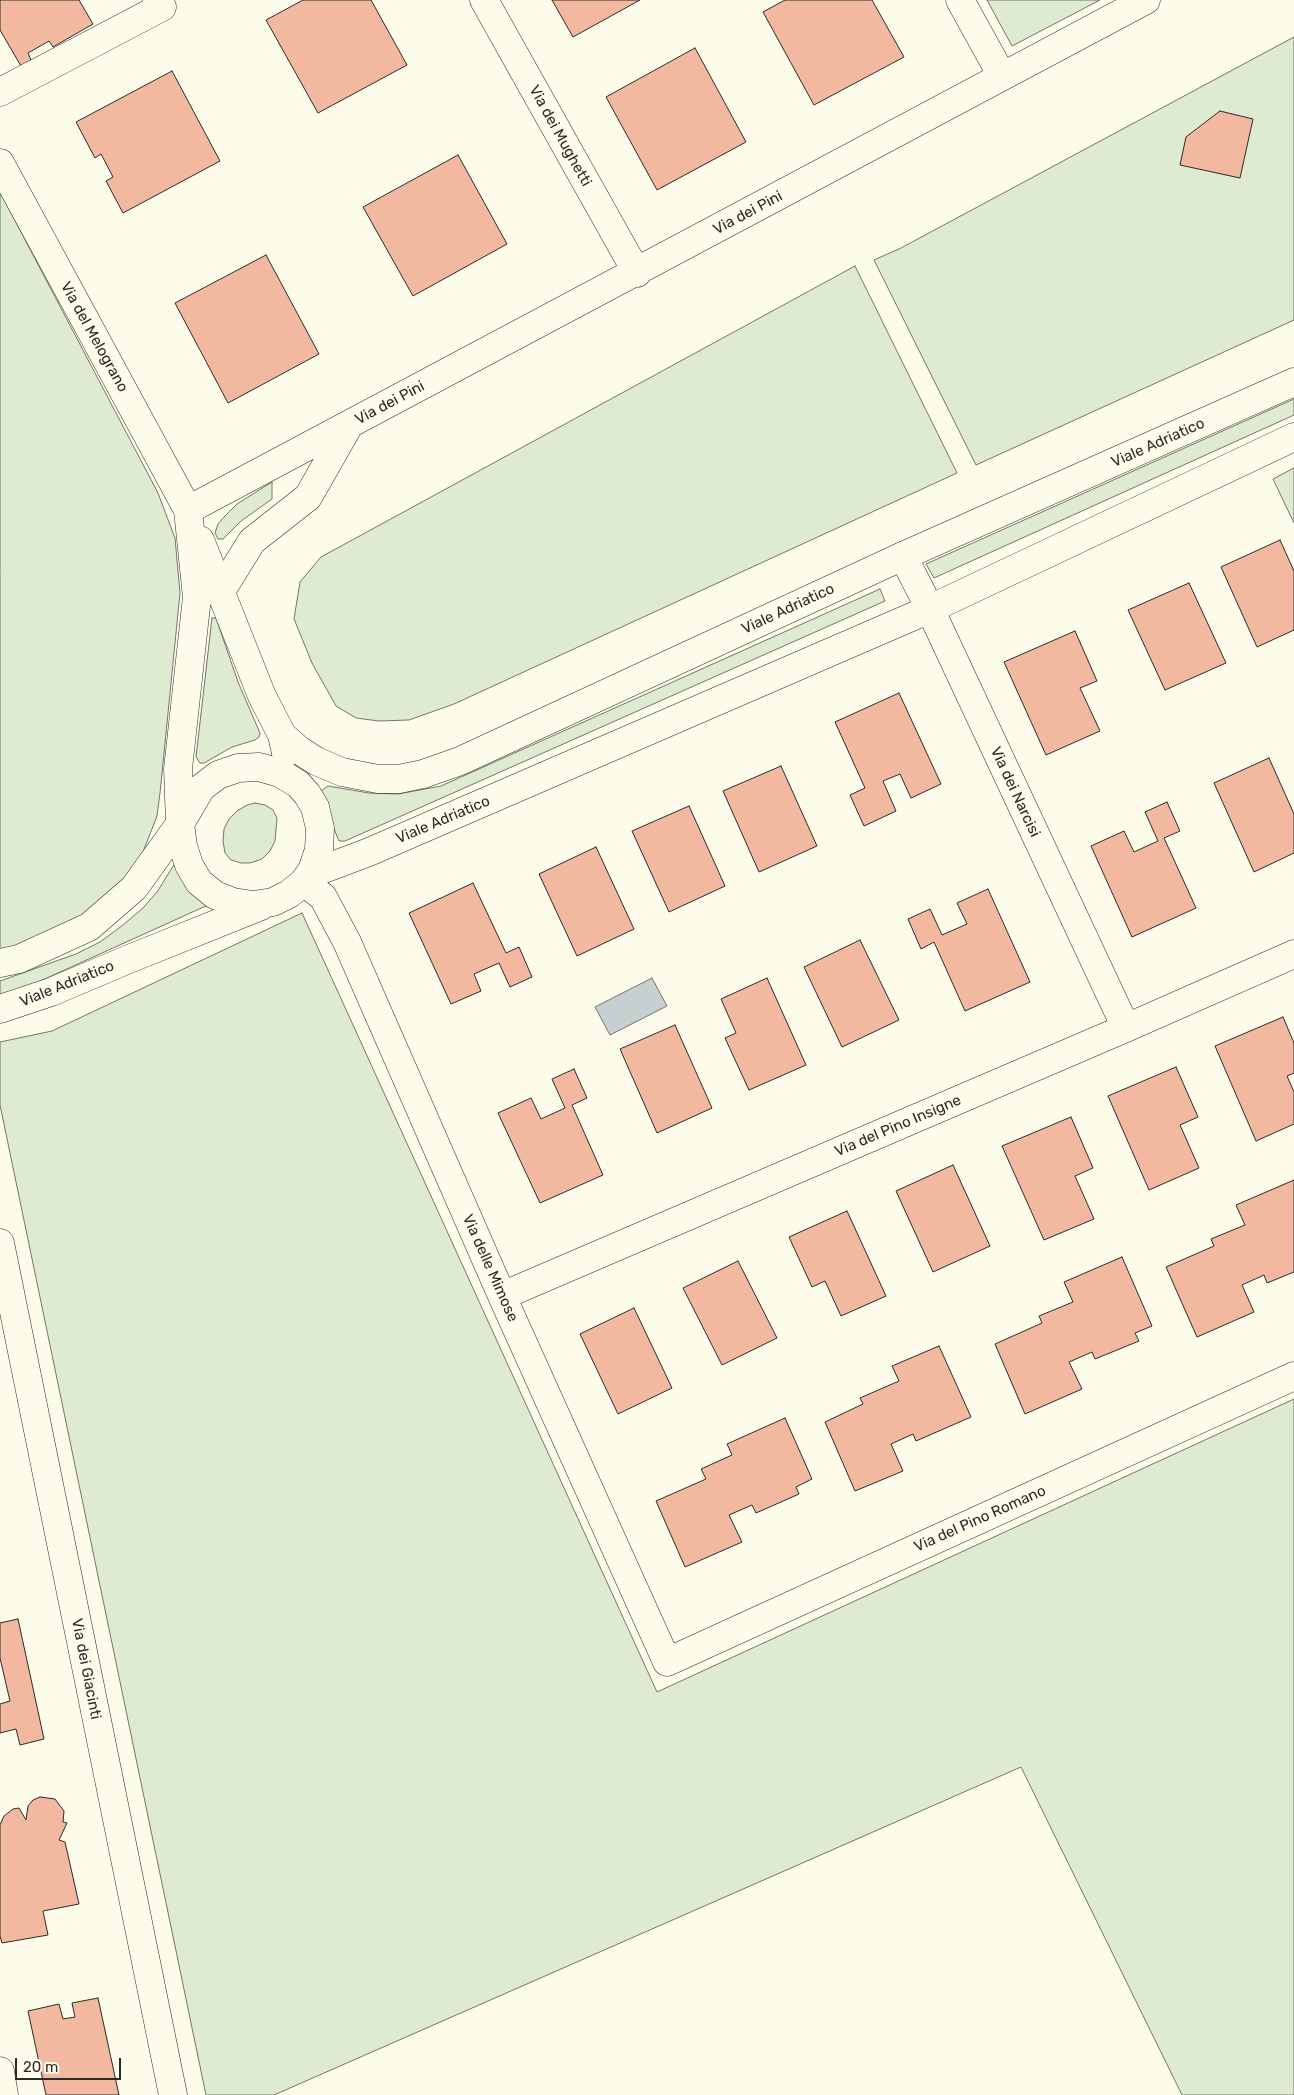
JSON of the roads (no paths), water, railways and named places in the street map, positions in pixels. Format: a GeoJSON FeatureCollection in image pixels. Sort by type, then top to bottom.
{"type":"FeatureCollection","features":[{"type":"Feature","properties":{"kind":"street"},"geometry":{"type":"LineString","coordinates":[[0,92],[162,7],[157,0]]}},
{"type":"Feature","properties":{"kind":"street","name":"Via dei Mughetti"},"geometry":{"type":"LineString","coordinates":[[484,0],[636,273]]}},
{"type":"Feature","properties":{"kind":"street"},"geometry":{"type":"LineString","coordinates":[[960,0],[1002,76]]}},
{"type":"Feature","properties":{"kind":"street","name":"Via dei Pini"},"geometry":{"type":"LineString","coordinates":[[188,510],[1146,0]]}},
{"type":"Feature","properties":{"kind":"street","name":"Via del Melograno"},"geometry":{"type":"LineString","coordinates":[[0,163],[188,510],[262,696],[282,734]]}},
{"type":"Feature","properties":{"kind":"street","name":"Viale Adriatico"},"geometry":{"type":"LineString","coordinates":[[282,734],[299,750],[316,761],[342,772],[378,779],[399,779],[423,774],[460,762],[903,556],[1294,382]]}},
{"type":"Feature","properties":{"kind":"street","name":"Via dei Pini"},"geometry":{"type":"LineString","coordinates":[[221,591],[252,541],[308,497],[349,425]]}},
{"type":"Feature","properties":{"kind":"street","name":"Viale Adriatico"},"geometry":{"type":"LineString","coordinates":[[304,882],[316,872],[369,852],[930,609],[1294,437]]}},
{"type":"Feature","properties":{"kind":"street"},"geometry":{"type":"LineString","coordinates":[[188,510],[197,597],[178,770],[180,824],[183,846],[189,865],[205,886],[215,895],[233,902],[253,905],[273,902],[289,894],[304,882],[312,870],[319,850],[320,828],[315,807],[298,784],[285,750],[282,734]]}},
{"type":"Feature","properties":{"kind":"street","name":"Via dei Narcisi"},"geometry":{"type":"LineString","coordinates":[[903,556],[930,609],[1126,1028]]}},
{"type":"Feature","properties":{"kind":"street"},"geometry":{"type":"LineString","coordinates":[[0,963],[19,958],[89,927],[134,888],[180,824],[201,788],[218,775],[238,768],[260,767],[280,773],[298,784]]}},
{"type":"Feature","properties":{"kind":"street","name":"Via delle Mimose"},"geometry":{"type":"LineString","coordinates":[[304,882],[323,897],[347,942],[502,1296],[667,1662]]}},
{"type":"Feature","properties":{"kind":"street","name":"Viale Adriatico"},"geometry":{"type":"LineString","coordinates":[[0,1009],[51,992],[128,959],[273,902]]}},
{"type":"Feature","properties":{"kind":"street","name":"Via del Pino Insigne"},"geometry":{"type":"LineString","coordinates":[[502,1296],[1294,954]]}},
{"type":"Feature","properties":{"kind":"street","name":"Via dei Giacinti"},"geometry":{"type":"LineString","coordinates":[[0,1243],[173,2095]]}},
{"type":"Feature","properties":{"kind":"street","name":"Via del Pino Romano"},"geometry":{"type":"LineString","coordinates":[[667,1662],[1294,1376]]}},
{"type":"Feature","properties":{"kind":"street"},"geometry":{"type":"LineString","coordinates":[[0,2071],[4,2095]]}}]}
